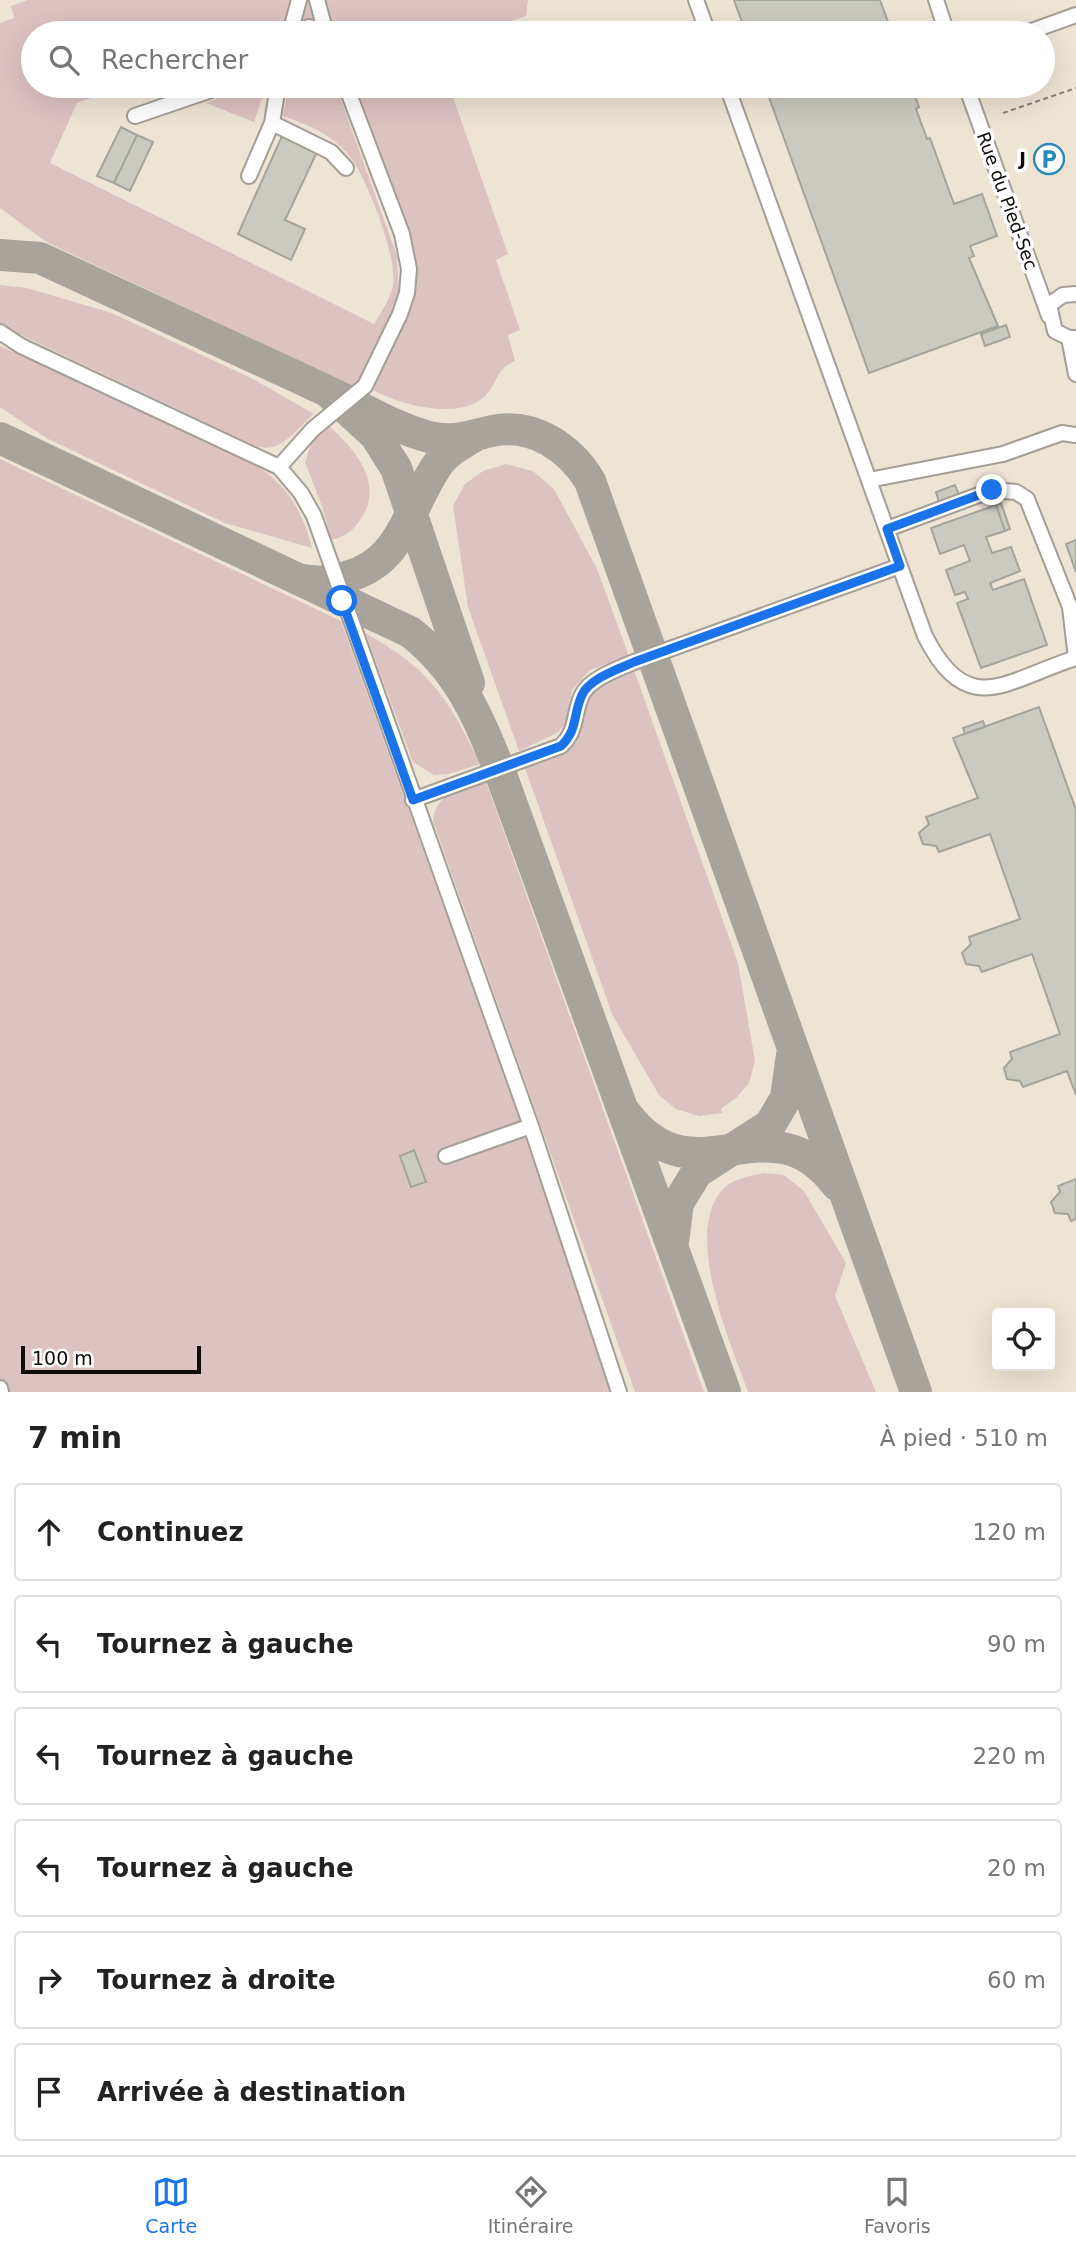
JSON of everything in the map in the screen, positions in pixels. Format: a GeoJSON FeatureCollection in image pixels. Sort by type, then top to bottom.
{"type":"FeatureCollection","features":[{"type":"Feature","properties":{"kind":"street"},"geometry":{"type":"LineString","coordinates":[[294,21],[299,0]]}},
{"type":"Feature","properties":{"kind":"street"},"geometry":{"type":"LineString","coordinates":[[317,0],[322,21]]}},
{"type":"Feature","properties":{"kind":"street"},"geometry":{"type":"LineString","coordinates":[[696,0],[704,21]]}},
{"type":"Feature","properties":{"kind":"street"},"geometry":{"type":"LineString","coordinates":[[936,0],[943,21]]}},
{"type":"Feature","properties":{"kind":"street"},"geometry":{"type":"LineString","coordinates":[[1055,23],[1076,15]]}},
{"type":"Feature","properties":{"kind":"street"},"geometry":{"type":"LineString","coordinates":[[135,116],[188,98]]}},
{"type":"Feature","properties":{"kind":"street"},"geometry":{"type":"LineString","coordinates":[[249,176],[272,122],[276,98]]}},
{"type":"Feature","properties":{"kind":"street"},"geometry":{"type":"LineString","coordinates":[[279,467],[313,429],[365,386],[400,314],[407,293],[409,269],[402,234],[351,98]]}},
{"type":"Feature","properties":{"kind":"street"},"geometry":{"type":"LineString","coordinates":[[731,98],[925,636],[938,661],[954,680],[977,689],[1003,685],[1076,658],[1070,607],[1027,499],[1016,492],[992,490],[887,529]]}},
{"type":"Feature","properties":{"kind":"street","name":"Rue du Pied-Sec"},"geometry":{"type":"LineString","coordinates":[[970,98],[1049,316]]}},
{"type":"Feature","properties":{"kind":"street"},"geometry":{"type":"LineString","coordinates":[[272,122],[331,152],[346,168]]}},
{"type":"Feature","properties":{"kind":"street"},"geometry":{"type":"LineString","coordinates":[[1076,294],[1063,295],[1049,305],[1049,316],[1055,331],[1072,338],[1076,374]]}},
{"type":"Feature","properties":{"kind":"street"},"geometry":{"type":"LineString","coordinates":[[0,332],[21,346],[279,467],[301,492],[314,516],[531,1126],[619,1392]]}},
{"type":"Feature","properties":{"kind":"street"},"geometry":{"type":"LineString","coordinates":[[869,481],[1003,454],[1062,433],[1076,435]]}},
{"type":"Feature","properties":{"kind":"street"},"geometry":{"type":"LineString","coordinates":[[413,800],[561,746],[572,736],[582,693],[597,680],[634,662],[900,566]]}},
{"type":"Feature","properties":{"kind":"street"},"geometry":{"type":"LineString","coordinates":[[446,1156],[531,1126]]}},
{"type":"Feature","properties":{"kind":"path"},"geometry":{"type":"LineString","coordinates":[[1055,95],[1076,88]]}},
{"type":"Feature","properties":{"kind":"path"},"geometry":{"type":"LineString","coordinates":[[1003,113],[1047,98]]}},
{"type":"Feature","properties":{"kind":"shaded area"},"geometry":{"type":"Polygon","coordinates":[[[0,0],[1076,0],[1076,1392],[0,1392],[0,0]]]}},
{"type":"Feature","properties":{"kind":"shaded area"},"geometry":{"type":"Polygon","coordinates":[[[28,0],[528,0],[526,16],[512,21],[322,21],[321,17],[309,21],[21,21],[21,98],[91,98],[77,103],[50,163],[374,324],[390,296],[393,272],[386,237],[371,198],[355,165],[341,147],[318,131],[283,116],[287,98],[340,98],[397,256],[399,299],[357,388],[48,243],[0,208],[0,23],[14,18],[11,6],[28,0]]]}},
{"type":"Feature","properties":{"kind":"shaded area"},"geometry":{"type":"Polygon","coordinates":[[[218,98],[262,98],[254,122],[206,103],[218,98]]]}},
{"type":"Feature","properties":{"kind":"shaded area"},"geometry":{"type":"Polygon","coordinates":[[[350,98],[453,98],[508,254],[496,260],[520,330],[508,335],[515,361],[503,368],[484,397],[472,404],[458,408],[425,407],[408,404],[365,386],[400,314],[409,269],[350,98]]]}},
{"type":"Feature","properties":{"kind":"shaded area"},"geometry":{"type":"Polygon","coordinates":[[[0,285],[27,288],[112,313],[253,379],[314,414],[280,444],[272,447],[253,445],[0,325],[0,285]]]}},
{"type":"Feature","properties":{"kind":"shaded area"},"geometry":{"type":"Polygon","coordinates":[[[0,346],[256,465],[277,482],[293,501],[312,548],[225,523],[48,439],[0,407],[0,346]]]}},
{"type":"Feature","properties":{"kind":"shaded area"},"geometry":{"type":"Polygon","coordinates":[[[328,425],[357,457],[369,482],[366,509],[358,523],[343,536],[331,540],[323,509],[305,462],[313,438],[328,425]]]}},
{"type":"Feature","properties":{"kind":"shaded area"},"geometry":{"type":"Polygon","coordinates":[[[0,459],[341,621],[617,1392],[0,1392],[0,459]]]}},
{"type":"Feature","properties":{"kind":"shaded area"},"geometry":{"type":"Polygon","coordinates":[[[506,464],[533,471],[554,489],[597,569],[629,656],[590,670],[572,690],[567,722],[557,733],[519,751],[468,607],[453,506],[465,484],[483,471],[506,464]]]}},
{"type":"Feature","properties":{"kind":"shaded area"},"geometry":{"type":"Polygon","coordinates":[[[365,633],[422,673],[447,703],[481,764],[448,774],[434,775],[413,762],[365,633]]]}},
{"type":"Feature","properties":{"kind":"shaded area"},"geometry":{"type":"Polygon","coordinates":[[[634,670],[738,963],[755,1061],[749,1083],[736,1098],[721,1109],[722,1113],[699,1116],[676,1109],[659,1095],[612,1014],[524,765],[563,752],[573,744],[581,731],[588,701],[595,689],[634,670]]]}},
{"type":"Feature","properties":{"kind":"shaded area"},"geometry":{"type":"Polygon","coordinates":[[[485,779],[704,1392],[635,1392],[433,821],[444,798],[485,779]]]}},
{"type":"Feature","properties":{"kind":"shaded area"},"geometry":{"type":"Polygon","coordinates":[[[763,1173],[784,1175],[804,1191],[846,1263],[835,1296],[876,1392],[748,1392],[714,1289],[708,1260],[707,1233],[712,1208],[723,1189],[736,1180],[763,1173]]]}},
{"type":"Feature","properties":{"kind":"building"},"geometry":{"type":"Polygon","coordinates":[[[734,0],[880,0],[888,21],[742,21],[734,0]]]}},
{"type":"Feature","properties":{"kind":"building"},"geometry":{"type":"Polygon","coordinates":[[[769,98],[916,98],[919,107],[916,109],[927,139],[930,138],[954,204],[982,194],[997,236],[970,246],[974,256],[969,258],[998,326],[869,373],[769,98]]]}},
{"type":"Feature","properties":{"kind":"building"},"geometry":{"type":"Polygon","coordinates":[[[121,127],[137,135],[114,183],[97,176],[121,127]]]}},
{"type":"Feature","properties":{"kind":"building"},"geometry":{"type":"Polygon","coordinates":[[[137,135],[153,142],[130,191],[114,183],[137,135]]]}},
{"type":"Feature","properties":{"kind":"building"},"geometry":{"type":"Polygon","coordinates":[[[282,136],[317,152],[285,220],[305,229],[291,260],[238,234],[282,136]]]}},
{"type":"Feature","properties":{"kind":"building"},"geometry":{"type":"Polygon","coordinates":[[[1006,325],[1010,337],[985,346],[981,334],[1006,325]]]}},
{"type":"Feature","properties":{"kind":"building"},"geometry":{"type":"Polygon","coordinates":[[[955,485],[959,495],[939,502],[936,492],[955,485]]]}},
{"type":"Feature","properties":{"kind":"building"},"geometry":{"type":"Polygon","coordinates":[[[1001,503],[1010,529],[1005,531],[996,505],[1001,503]]]}},
{"type":"Feature","properties":{"kind":"building"},"geometry":{"type":"Polygon","coordinates":[[[996,505],[1005,531],[986,537],[992,553],[1011,547],[1020,571],[990,583],[993,590],[1024,579],[1047,645],[981,668],[957,603],[968,599],[965,592],[955,595],[946,570],[970,561],[964,545],[940,554],[931,528],[996,505]]]}},
{"type":"Feature","properties":{"kind":"building"},"geometry":{"type":"Polygon","coordinates":[[[1076,540],[1076,572],[1066,544],[1076,540]]]}},
{"type":"Feature","properties":{"kind":"building"},"geometry":{"type":"Polygon","coordinates":[[[1039,707],[1076,810],[1076,1095],[1067,1071],[1023,1087],[1020,1081],[1007,1079],[1004,1068],[1012,1059],[1010,1052],[1060,1034],[1032,954],[982,972],[979,966],[966,964],[962,953],[971,944],[969,937],[1020,919],[990,834],[939,852],[936,846],[923,844],[919,833],[929,824],[926,817],[978,798],[953,738],[1039,707]]]}},
{"type":"Feature","properties":{"kind":"building"},"geometry":{"type":"Polygon","coordinates":[[[983,721],[985,727],[965,734],[963,728],[983,721]]]}},
{"type":"Feature","properties":{"kind":"building"},"geometry":{"type":"Polygon","coordinates":[[[414,1150],[426,1182],[411,1187],[400,1156],[414,1150]]]}},
{"type":"Feature","properties":{"kind":"building"},"geometry":{"type":"Polygon","coordinates":[[[1076,1179],[1076,1219],[1071,1221],[1068,1214],[1055,1213],[1051,1202],[1060,1192],[1058,1186],[1076,1179]]]}},
{"type":"Feature","properties":{"kind":"taxiway"},"geometry":{"type":"LineString","coordinates":[[0,255],[40,258],[327,391],[375,435],[396,468],[469,683]]}},
{"type":"Feature","properties":{"kind":"taxiway"},"geometry":{"type":"LineString","coordinates":[[327,391],[390,422],[437,439],[468,437],[507,429],[536,434],[561,448],[590,481],[916,1392]]}},
{"type":"Feature","properties":{"kind":"taxiway"},"geometry":{"type":"LineString","coordinates":[[303,580],[324,581],[346,577],[365,570],[380,560],[402,532],[426,483],[440,462],[473,437]]}},
{"type":"Feature","properties":{"kind":"taxiway"},"geometry":{"type":"LineString","coordinates":[[0,438],[410,632],[441,661],[474,711],[499,769],[725,1392]]}},
{"type":"Feature","properties":{"kind":"taxiway"},"geometry":{"type":"LineString","coordinates":[[673,1242],[678,1203],[697,1172],[770,1125],[786,1098],[792,1055]]}},
{"type":"Feature","properties":{"kind":"taxiway"},"geometry":{"type":"LineString","coordinates":[[627,1115],[653,1140],[680,1151],[706,1153],[759,1147],[785,1148],[811,1160],[837,1185]]}},
{"type":"Feature","properties":{"kind":"place","name":"J"},"geometry":{"type":"Point","coordinates":[1049,159]}},
{"type":"Feature","properties":{"kind":"route"},"geometry":{"type":"LineString","coordinates":[[342,601],[413,800],[561,746],[572,736],[582,693],[597,680],[634,662],[716,630],[900,566],[887,529],[992,490]]}}]}
